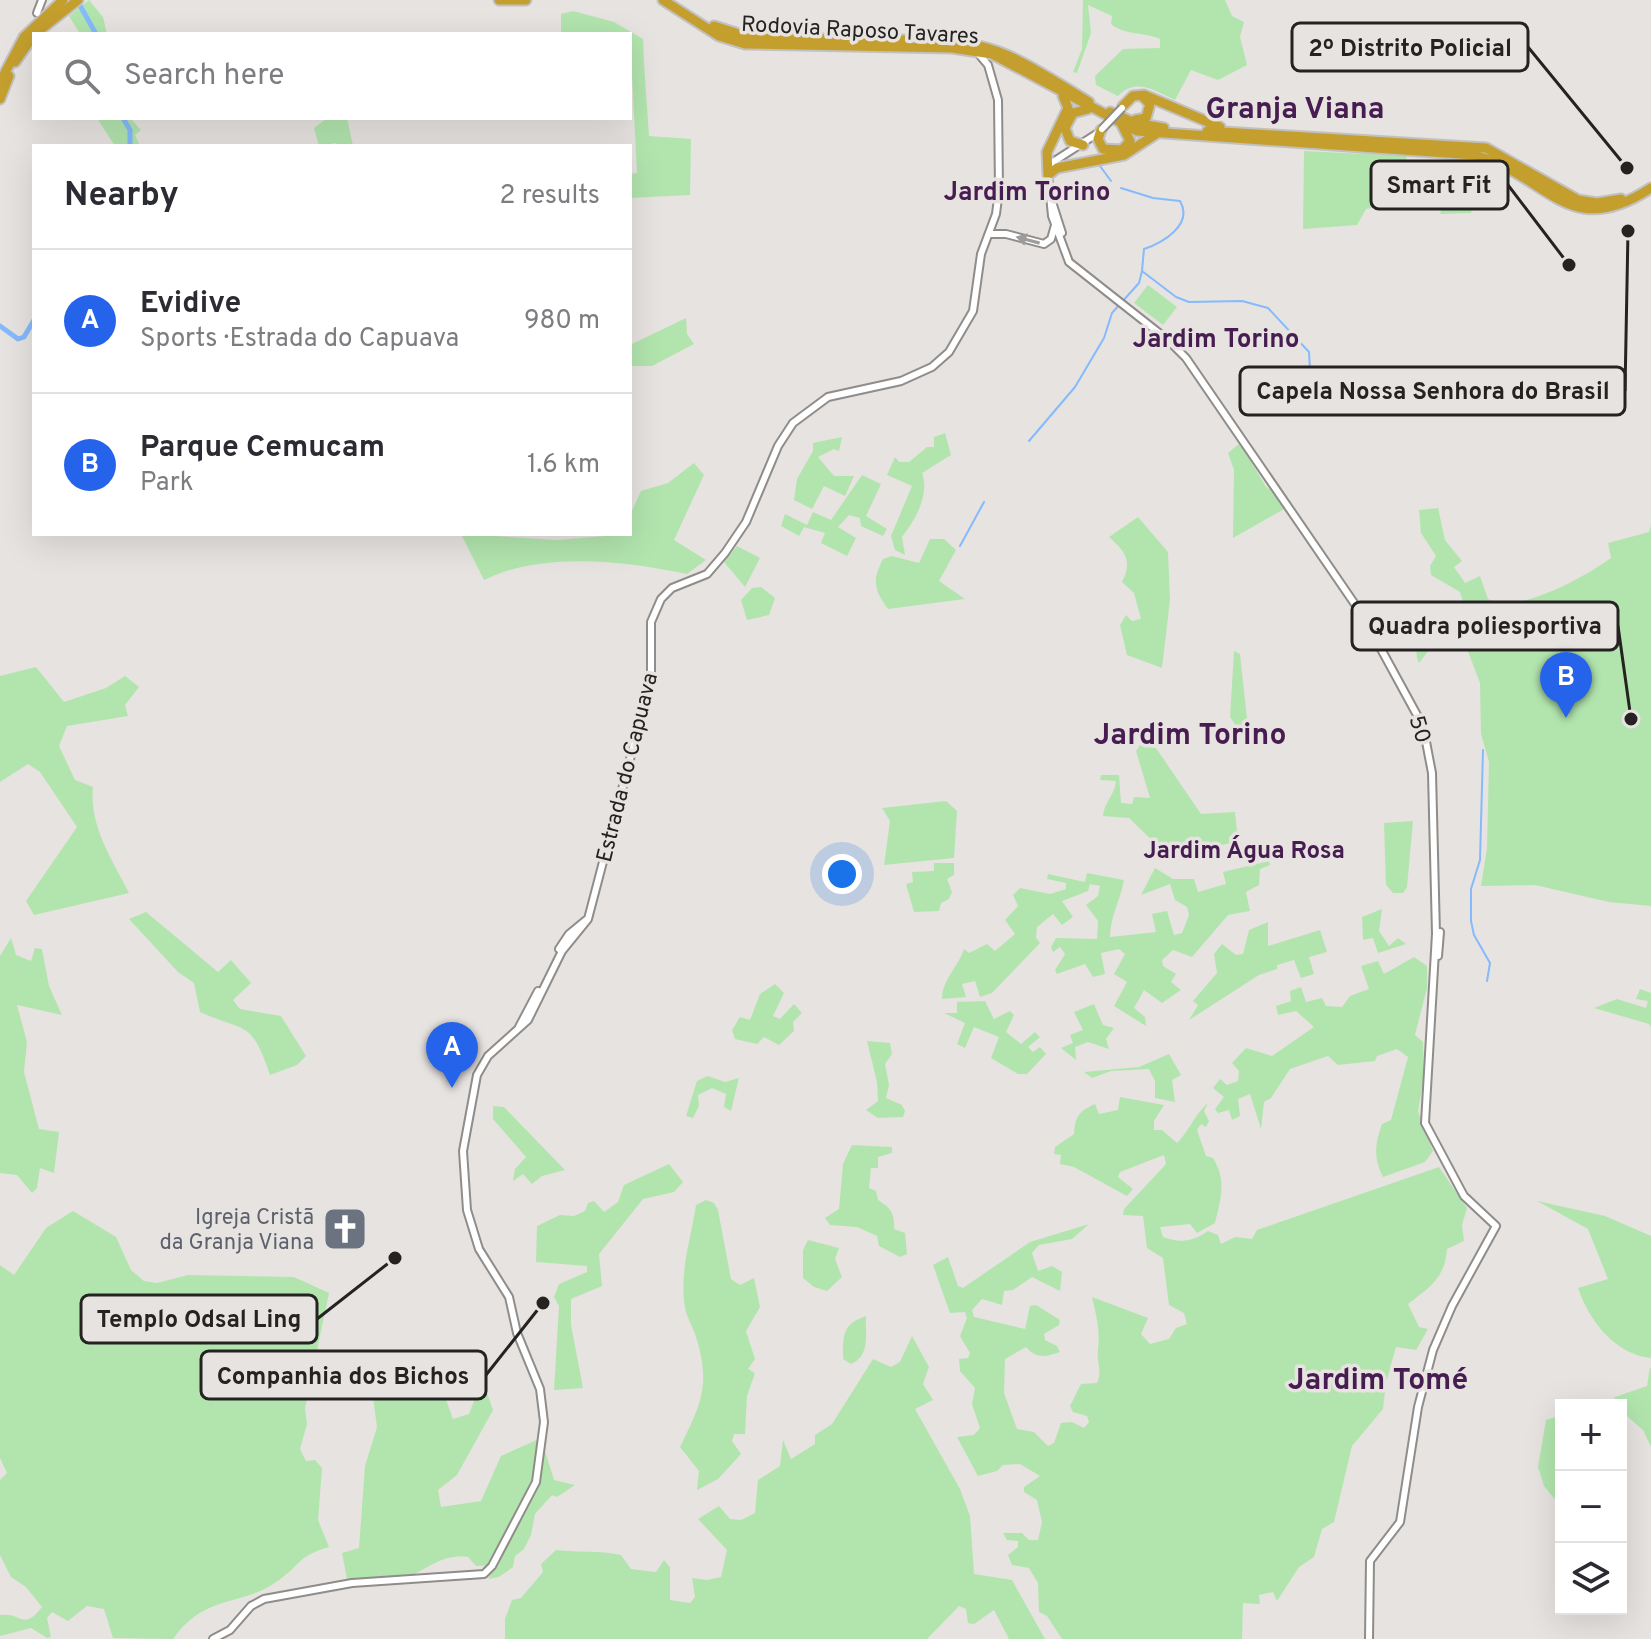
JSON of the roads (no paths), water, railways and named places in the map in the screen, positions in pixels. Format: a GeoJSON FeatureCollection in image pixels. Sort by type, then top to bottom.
{"type":"FeatureCollection","features":[{"type":"Feature","properties":{"kind":"highway"},"geometry":{"type":"LineString","coordinates":[[499,0],[526,0]]}},
{"type":"Feature","properties":{"kind":"highway","name":"Rodovia Raposo Tavares"},"geometry":{"type":"LineString","coordinates":[[663,0],[719,36],[745,44],[972,49],[1005,62],[1090,109],[1122,114],[1156,127],[1486,148],[1588,203],[1615,201],[1651,181]]}},
{"type":"Feature","properties":{"kind":"highway","name":"Rodovia Raposo Tavares"},"geometry":{"type":"LineString","coordinates":[[675,0],[723,30],[751,38],[964,41],[991,47],[1157,134],[1474,155],[1512,170],[1558,199],[1588,210],[1622,206],[1651,188]]}},
{"type":"Feature","properties":{"kind":"highway"},"geometry":{"type":"LineString","coordinates":[[0,82],[12,44],[37,13],[59,1]]}},
{"type":"Feature","properties":{"kind":"highway"},"geometry":{"type":"LineString","coordinates":[[36,32],[59,1]]}},
{"type":"Feature","properties":{"kind":"highway"},"geometry":{"type":"LineString","coordinates":[[4,71],[31,28],[59,1]]}},
{"type":"Feature","properties":{"kind":"highway"},"geometry":{"type":"LineString","coordinates":[[0,99],[17,59],[32,37]]}},
{"type":"Feature","properties":{"kind":"highway"},"geometry":{"type":"LineString","coordinates":[[1048,175],[1047,152],[1068,108],[1061,93]]}},
{"type":"Feature","properties":{"kind":"highway"},"geometry":{"type":"LineString","coordinates":[[1102,130],[1098,139],[1103,149],[1122,150],[1130,141],[1122,114],[1133,96],[1144,95],[1212,125],[1267,134]]}},
{"type":"Feature","properties":{"kind":"highway"},"geometry":{"type":"LineString","coordinates":[[1083,145],[1070,141],[1066,124],[1076,111],[1090,109]]}},
{"type":"Feature","properties":{"kind":"highway"},"geometry":{"type":"LineString","coordinates":[[1048,175],[1057,168],[1124,155],[1157,134]]}},
{"type":"Feature","properties":{"kind":"main road"},"geometry":{"type":"LineString","coordinates":[[972,49],[988,65],[1005,62]]}},
{"type":"Feature","properties":{"kind":"main road","name":"Estrada do Capuava"},"geometry":{"type":"LineString","coordinates":[[213,1639],[230,1630],[251,1606],[264,1599],[352,1583],[406,1582],[437,1575],[487,1573],[536,1482],[544,1437],[540,1389],[517,1333],[509,1297],[476,1244],[467,1210],[463,1151],[471,1098],[481,1065],[518,1031],[571,936],[588,919],[651,679],[651,622],[657,606],[672,588],[702,578],[716,565],[746,522],[786,433],[809,409],[836,394],[906,379],[932,367],[949,352],[976,303],[981,254],[998,202],[998,100],[988,65]]}},
{"type":"Feature","properties":{"kind":"main road"},"geometry":{"type":"LineString","coordinates":[[1072,264],[1054,215],[1048,175],[1053,162],[1083,145],[1122,114]]}},
{"type":"Feature","properties":{"kind":"main road"},"geometry":{"type":"LineString","coordinates":[[989,234],[1044,244],[1053,237],[1054,215]]}},
{"type":"Feature","properties":{"kind":"main road"},"geometry":{"type":"LineString","coordinates":[[1055,225],[1072,264]]}},
{"type":"Feature","properties":{"kind":"main road","name":"50"},"geometry":{"type":"LineString","coordinates":[[1072,264],[1178,348],[1214,397],[1307,540],[1363,616],[1418,714],[1432,773],[1435,963],[1425,1123],[1464,1196],[1496,1226],[1452,1306],[1433,1350],[1420,1400],[1400,1522],[1370,1561],[1369,1639]]}},
{"type":"Feature","properties":{"kind":"main road"},"geometry":{"type":"LineString","coordinates":[[1074,277],[1083,273]]}},
{"type":"Feature","properties":{"kind":"main road"},"geometry":{"type":"LineString","coordinates":[[1435,963],[1440,931]]}},
{"type":"Feature","properties":{"kind":"waterway"},"geometry":{"type":"LineString","coordinates":[[77,0],[95,32]]}},
{"type":"Feature","properties":{"kind":"waterway"},"geometry":{"type":"LineString","coordinates":[[124,120],[130,130],[130,144]]}},
{"type":"Feature","properties":{"kind":"waterway"},"geometry":{"type":"LineString","coordinates":[[1100,166],[1111,181]]}},
{"type":"Feature","properties":{"kind":"waterway"},"geometry":{"type":"LineString","coordinates":[[1121,188],[1153,198],[1180,201],[1183,210],[1183,218],[1174,232],[1144,249],[1142,271],[1176,297],[1189,302],[1242,301],[1268,308],[1309,352],[1310,369],[1320,394]]}},
{"type":"Feature","properties":{"kind":"waterway"},"geometry":{"type":"LineString","coordinates":[[1029,441],[1075,387],[1104,338],[1112,313],[1139,283],[1142,271]]}},
{"type":"Feature","properties":{"kind":"waterway"},"geometry":{"type":"LineString","coordinates":[[0,326],[18,339],[24,337],[32,323]]}},
{"type":"Feature","properties":{"kind":"waterway"},"geometry":{"type":"LineString","coordinates":[[960,546],[984,502]]}},
{"type":"Feature","properties":{"kind":"waterway"},"geometry":{"type":"LineString","coordinates":[[1483,750],[1480,860],[1471,889],[1471,921],[1474,935],[1490,963],[1487,981]]}},
{"type":"Feature","properties":{"kind":"place","name":"2º Distrito Policial"},"geometry":{"type":"Point","coordinates":[1627,168]}},
{"type":"Feature","properties":{"kind":"place","name":"Capela Nossa Senhora do Brasil"},"geometry":{"type":"Point","coordinates":[1628,231]}},
{"type":"Feature","properties":{"kind":"place","name":"Smart Fit"},"geometry":{"type":"Point","coordinates":[1569,265]}},
{"type":"Feature","properties":{"kind":"place","name":"Parque Cemucam"},"geometry":{"type":"Point","coordinates":[1566,718]}},
{"type":"Feature","properties":{"kind":"place","name":"Quadra poliesportiva"},"geometry":{"type":"Point","coordinates":[1631,719]}},
{"type":"Feature","properties":{"kind":"place","name":"Evidive"},"geometry":{"type":"Point","coordinates":[452,1088]}},
{"type":"Feature","properties":{"kind":"place","name":"Igreja Cristã da Granja Viana"},"geometry":{"type":"Point","coordinates":[345,1229]}},
{"type":"Feature","properties":{"kind":"place","name":"Templo Odsal Ling"},"geometry":{"type":"Point","coordinates":[395,1258]}},
{"type":"Feature","properties":{"kind":"place","name":"Companhia dos Bichos"},"geometry":{"type":"Point","coordinates":[543,1303]}},
{"type":"Feature","properties":{"kind":"district","name":"Granja Viana"},"geometry":{"type":"Point","coordinates":[1295,108]}},
{"type":"Feature","properties":{"kind":"district","name":"Jardim Torino"},"geometry":{"type":"Point","coordinates":[1027,191]}},
{"type":"Feature","properties":{"kind":"district","name":"Jardim Torino"},"geometry":{"type":"Point","coordinates":[1216,338]}},
{"type":"Feature","properties":{"kind":"district","name":"Jardim Torino"},"geometry":{"type":"Point","coordinates":[1190,734]}},
{"type":"Feature","properties":{"kind":"district","name":"Jardim Água Rosa"},"geometry":{"type":"Point","coordinates":[1244,850]}},
{"type":"Feature","properties":{"kind":"district","name":"Jardim Tomé"},"geometry":{"type":"Point","coordinates":[1378,1379]}}]}
